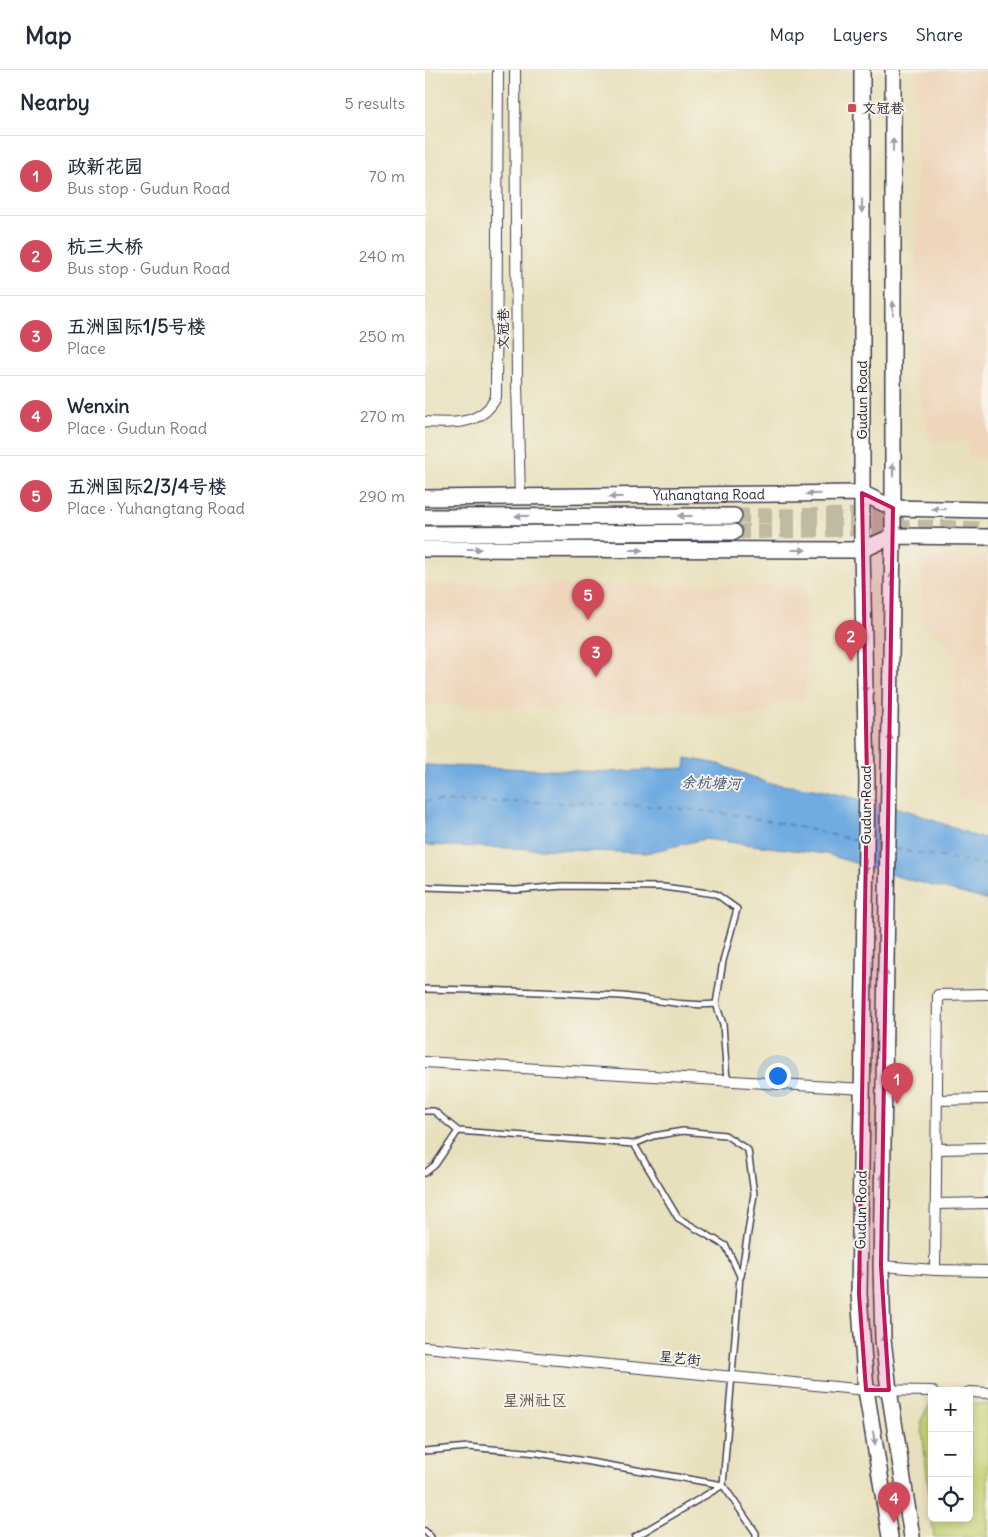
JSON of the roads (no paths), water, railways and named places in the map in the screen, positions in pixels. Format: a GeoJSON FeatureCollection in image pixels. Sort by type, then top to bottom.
{"type":"FeatureCollection","features":[{"type":"Feature","properties":{"kind":"main road","name":"Gudun Road"},"geometry":{"type":"LineString","coordinates":[[862,70],[862,550],[867,782],[859,1294],[866,1390],[890,1537]]}},
{"type":"Feature","properties":{"kind":"main road","name":"Gudun Road"},"geometry":{"type":"LineString","coordinates":[[893,70],[893,536],[881,1266],[883,1340],[912,1537]]}},
{"type":"Feature","properties":{"kind":"main road","name":"Yuhangtang Road"},"geometry":{"type":"LineString","coordinates":[[425,498],[862,493],[893,508],[988,510]]}},
{"type":"Feature","properties":{"kind":"main road","name":"Yuhangtang Road"},"geometry":{"type":"LineString","coordinates":[[425,517],[734,516]]}},
{"type":"Feature","properties":{"kind":"main road"},"geometry":{"type":"LineString","coordinates":[[425,534],[733,532]]}},
{"type":"Feature","properties":{"kind":"main road"},"geometry":{"type":"LineString","coordinates":[[425,549],[862,550],[893,536],[988,537]]}},
{"type":"Feature","properties":{"kind":"street"},"geometry":{"type":"LineString","coordinates":[[425,422],[444,423],[468,420],[485,414],[496,397],[497,70]]}},
{"type":"Feature","properties":{"kind":"street","name":"文冠巷"},"geometry":{"type":"LineString","coordinates":[[515,70],[517,382],[520,498]]}},
{"type":"Feature","properties":{"kind":"street"},"geometry":{"type":"LineString","coordinates":[[935,1270],[938,995],[988,994]]}},
{"type":"Feature","properties":{"kind":"street"},"geometry":{"type":"LineString","coordinates":[[425,1062],[863,1089]]}},
{"type":"Feature","properties":{"kind":"street"},"geometry":{"type":"LineString","coordinates":[[937,1100],[988,1099]]}},
{"type":"Feature","properties":{"kind":"street"},"geometry":{"type":"LineString","coordinates":[[936,1149],[988,1148]]}},
{"type":"Feature","properties":{"kind":"street"},"geometry":{"type":"LineString","coordinates":[[936,1204],[988,1203]]}},
{"type":"Feature","properties":{"kind":"street"},"geometry":{"type":"LineString","coordinates":[[881,1266],[988,1271]]}},
{"type":"Feature","properties":{"kind":"street","name":"星艺街"},"geometry":{"type":"LineString","coordinates":[[425,1347],[866,1390],[928,1392]]}},
{"type":"Feature","properties":{"kind":"street"},"geometry":{"type":"LineString","coordinates":[[973,1392],[988,1393]]}},
{"type":"Feature","properties":{"kind":"lane"},"geometry":{"type":"LineString","coordinates":[[425,887],[516,890],[563,886],[663,887],[716,894],[737,909],[723,961],[716,1004],[723,1024],[727,1081]]}},
{"type":"Feature","properties":{"kind":"lane"},"geometry":{"type":"LineString","coordinates":[[425,989],[622,997],[695,1006],[716,1004]]}},
{"type":"Feature","properties":{"kind":"lane"},"geometry":{"type":"LineString","coordinates":[[425,1111],[434,1111],[459,1131],[634,1144],[653,1136],[683,1131],[725,1135],[748,1150],[754,1194],[741,1276],[723,1485],[756,1533],[756,1537]]}},
{"type":"Feature","properties":{"kind":"lane"},"geometry":{"type":"LineString","coordinates":[[425,1173],[435,1165],[459,1131]]}},
{"type":"Feature","properties":{"kind":"lane"},"geometry":{"type":"LineString","coordinates":[[634,1144],[678,1218],[726,1246],[741,1276]]}},
{"type":"Feature","properties":{"kind":"lane"},"geometry":{"type":"LineString","coordinates":[[425,1451],[468,1447],[538,1453],[723,1485]]}},
{"type":"Feature","properties":{"kind":"lane"},"geometry":{"type":"LineString","coordinates":[[635,1537],[723,1485]]}},
{"type":"Feature","properties":{"kind":"lane"},"geometry":{"type":"LineString","coordinates":[[425,1531],[431,1537]]}},
{"type":"Feature","properties":{"kind":"water","name":"余杭塘河"},"geometry":{"type":"Polygon","coordinates":[[[686,758],[719,764],[768,783],[819,790],[906,810],[978,837],[988,838],[988,900],[906,879],[826,854],[704,839],[646,853],[425,845],[425,765],[607,772],[685,768],[686,758]]]}},
{"type":"Feature","properties":{"kind":"tunnel"},"geometry":{"type":"LineString","coordinates":[[734,516],[904,515]]}},
{"type":"Feature","properties":{"kind":"tunnel"},"geometry":{"type":"LineString","coordinates":[[734,532],[932,527],[988,529]]}},
{"type":"Feature","properties":{"kind":"place","name":"文冠巷"},"geometry":{"type":"Point","coordinates":[852,108]}},
{"type":"Feature","properties":{"kind":"place","name":"五洲国际2/3/4号楼"},"geometry":{"type":"Point","coordinates":[588,620]}},
{"type":"Feature","properties":{"kind":"place","name":"杭三大桥"},"geometry":{"type":"Point","coordinates":[851,661]}},
{"type":"Feature","properties":{"kind":"place","name":"五洲国际1/5号楼"},"geometry":{"type":"Point","coordinates":[596,677]}},
{"type":"Feature","properties":{"kind":"place","name":"政新花园"},"geometry":{"type":"Point","coordinates":[897,1104]}},
{"type":"Feature","properties":{"kind":"place","name":"Wenxin"},"geometry":{"type":"Point","coordinates":[894,1523]}},
{"type":"Feature","properties":{"kind":"district","name":"星洲社区"},"geometry":{"type":"Point","coordinates":[535,1400]}}]}
